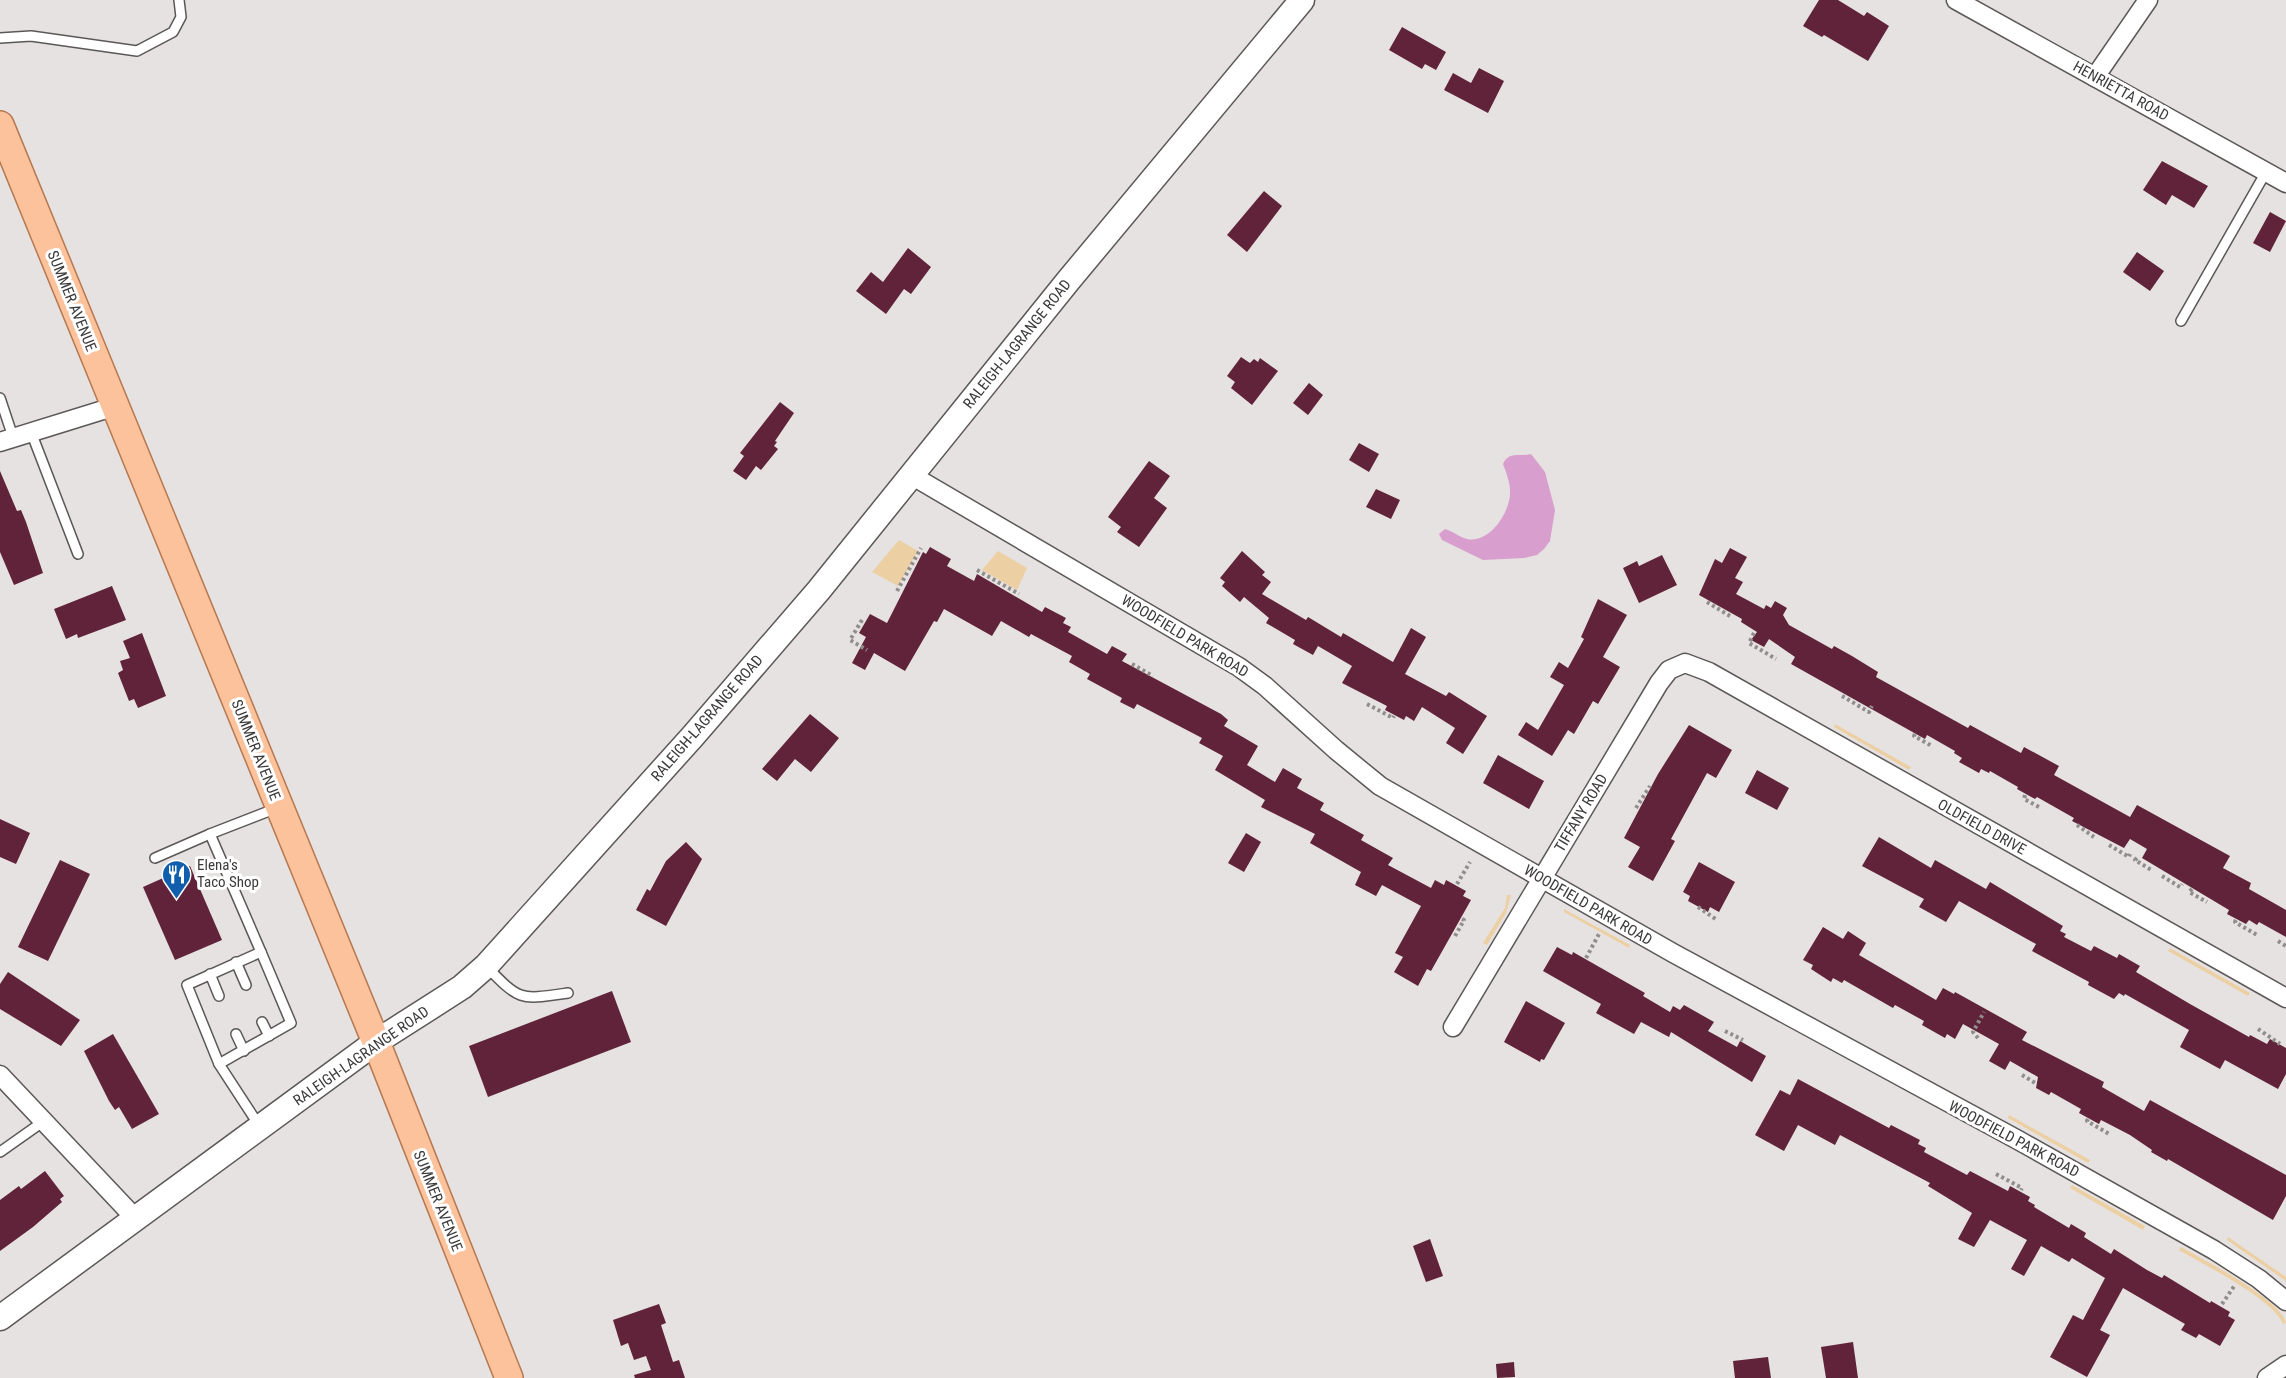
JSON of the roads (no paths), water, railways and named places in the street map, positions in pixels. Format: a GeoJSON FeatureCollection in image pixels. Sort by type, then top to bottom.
{"type":"FeatureCollection","features":[{"type":"Feature","properties":{"kind":"main road","name":"RALEIGH-LAGRANGE ROAD"},"geometry":{"type":"LineString","coordinates":[[0,1318],[375,1042],[462,987],[486,966],[693,736],[819,590],[1068,281],[1301,0]]}},
{"type":"Feature","properties":{"kind":"main road","name":"SUMMER AVENUE"},"geometry":{"type":"LineString","coordinates":[[0,124],[375,1042],[509,1378]]}},
{"type":"Feature","properties":{"kind":"street","name":"HENRIETTA ROAD"},"geometry":{"type":"LineString","coordinates":[[1956,0],[2286,183]]}},
{"type":"Feature","properties":{"kind":"street"},"geometry":{"type":"LineString","coordinates":[[2095,77],[2148,0]]}},
{"type":"Feature","properties":{"kind":"street"},"geometry":{"type":"LineString","coordinates":[[7,440],[116,406]]}},
{"type":"Feature","properties":{"kind":"street","name":"WOODFIELD PARK ROAD"},"geometry":{"type":"LineString","coordinates":[[911,475],[1213,650],[1265,686],[1322,739],[1380,786],[1809,1029],[2018,1140],[2214,1250],[2259,1279],[2286,1301]]}},
{"type":"Feature","properties":{"kind":"street","name":"OLDFIELD DRIVE"},"geometry":{"type":"LineString","coordinates":[[1676,664],[1685,663],[1709,672],[2286,998]]}},
{"type":"Feature","properties":{"kind":"street","name":"TIFFANY ROAD"},"geometry":{"type":"LineString","coordinates":[[1453,1027],[1659,683],[1676,664]]}},
{"type":"Feature","properties":{"kind":"street"},"geometry":{"type":"LineString","coordinates":[[0,1075],[135,1218]]}},
{"type":"Feature","properties":{"kind":"street"},"geometry":{"type":"LineString","coordinates":[[2267,1378],[2286,1365]]}},
{"type":"Feature","properties":{"kind":"lane"},"geometry":{"type":"LineString","coordinates":[[0,38],[31,36],[137,51],[173,32],[181,17],[179,0]]}},
{"type":"Feature","properties":{"kind":"lane"},"geometry":{"type":"LineString","coordinates":[[2181,321],[2266,172]]}},
{"type":"Feature","properties":{"kind":"lane"},"geometry":{"type":"LineString","coordinates":[[0,398],[7,440]]}},
{"type":"Feature","properties":{"kind":"lane"},"geometry":{"type":"LineString","coordinates":[[31,432],[78,554]]}},
{"type":"Feature","properties":{"kind":"lane"},"geometry":{"type":"LineString","coordinates":[[155,858],[279,807]]}},
{"type":"Feature","properties":{"kind":"lane"},"geometry":{"type":"LineString","coordinates":[[210,834],[291,1023],[219,1064]]}},
{"type":"Feature","properties":{"kind":"lane"},"geometry":{"type":"LineString","coordinates":[[260,1127],[219,1064],[187,985],[261,952]]}},
{"type":"Feature","properties":{"kind":"lane"},"geometry":{"type":"LineString","coordinates":[[236,962],[246,985]]}},
{"type":"Feature","properties":{"kind":"lane"},"geometry":{"type":"LineString","coordinates":[[486,966],[513,994],[535,998],[568,993]]}},
{"type":"Feature","properties":{"kind":"lane"},"geometry":{"type":"LineString","coordinates":[[210,974],[219,996]]}},
{"type":"Feature","properties":{"kind":"lane"},"geometry":{"type":"LineString","coordinates":[[262,1022],[269,1036]]}},
{"type":"Feature","properties":{"kind":"lane"},"geometry":{"type":"LineString","coordinates":[[236,1034],[244,1051]]}},
{"type":"Feature","properties":{"kind":"lane"},"geometry":{"type":"LineString","coordinates":[[0,1152],[44,1121]]}},
{"type":"Feature","properties":{"kind":"place","name":"Elena's Taco Shop"},"geometry":{"type":"Point","coordinates":[176,900]}}]}
